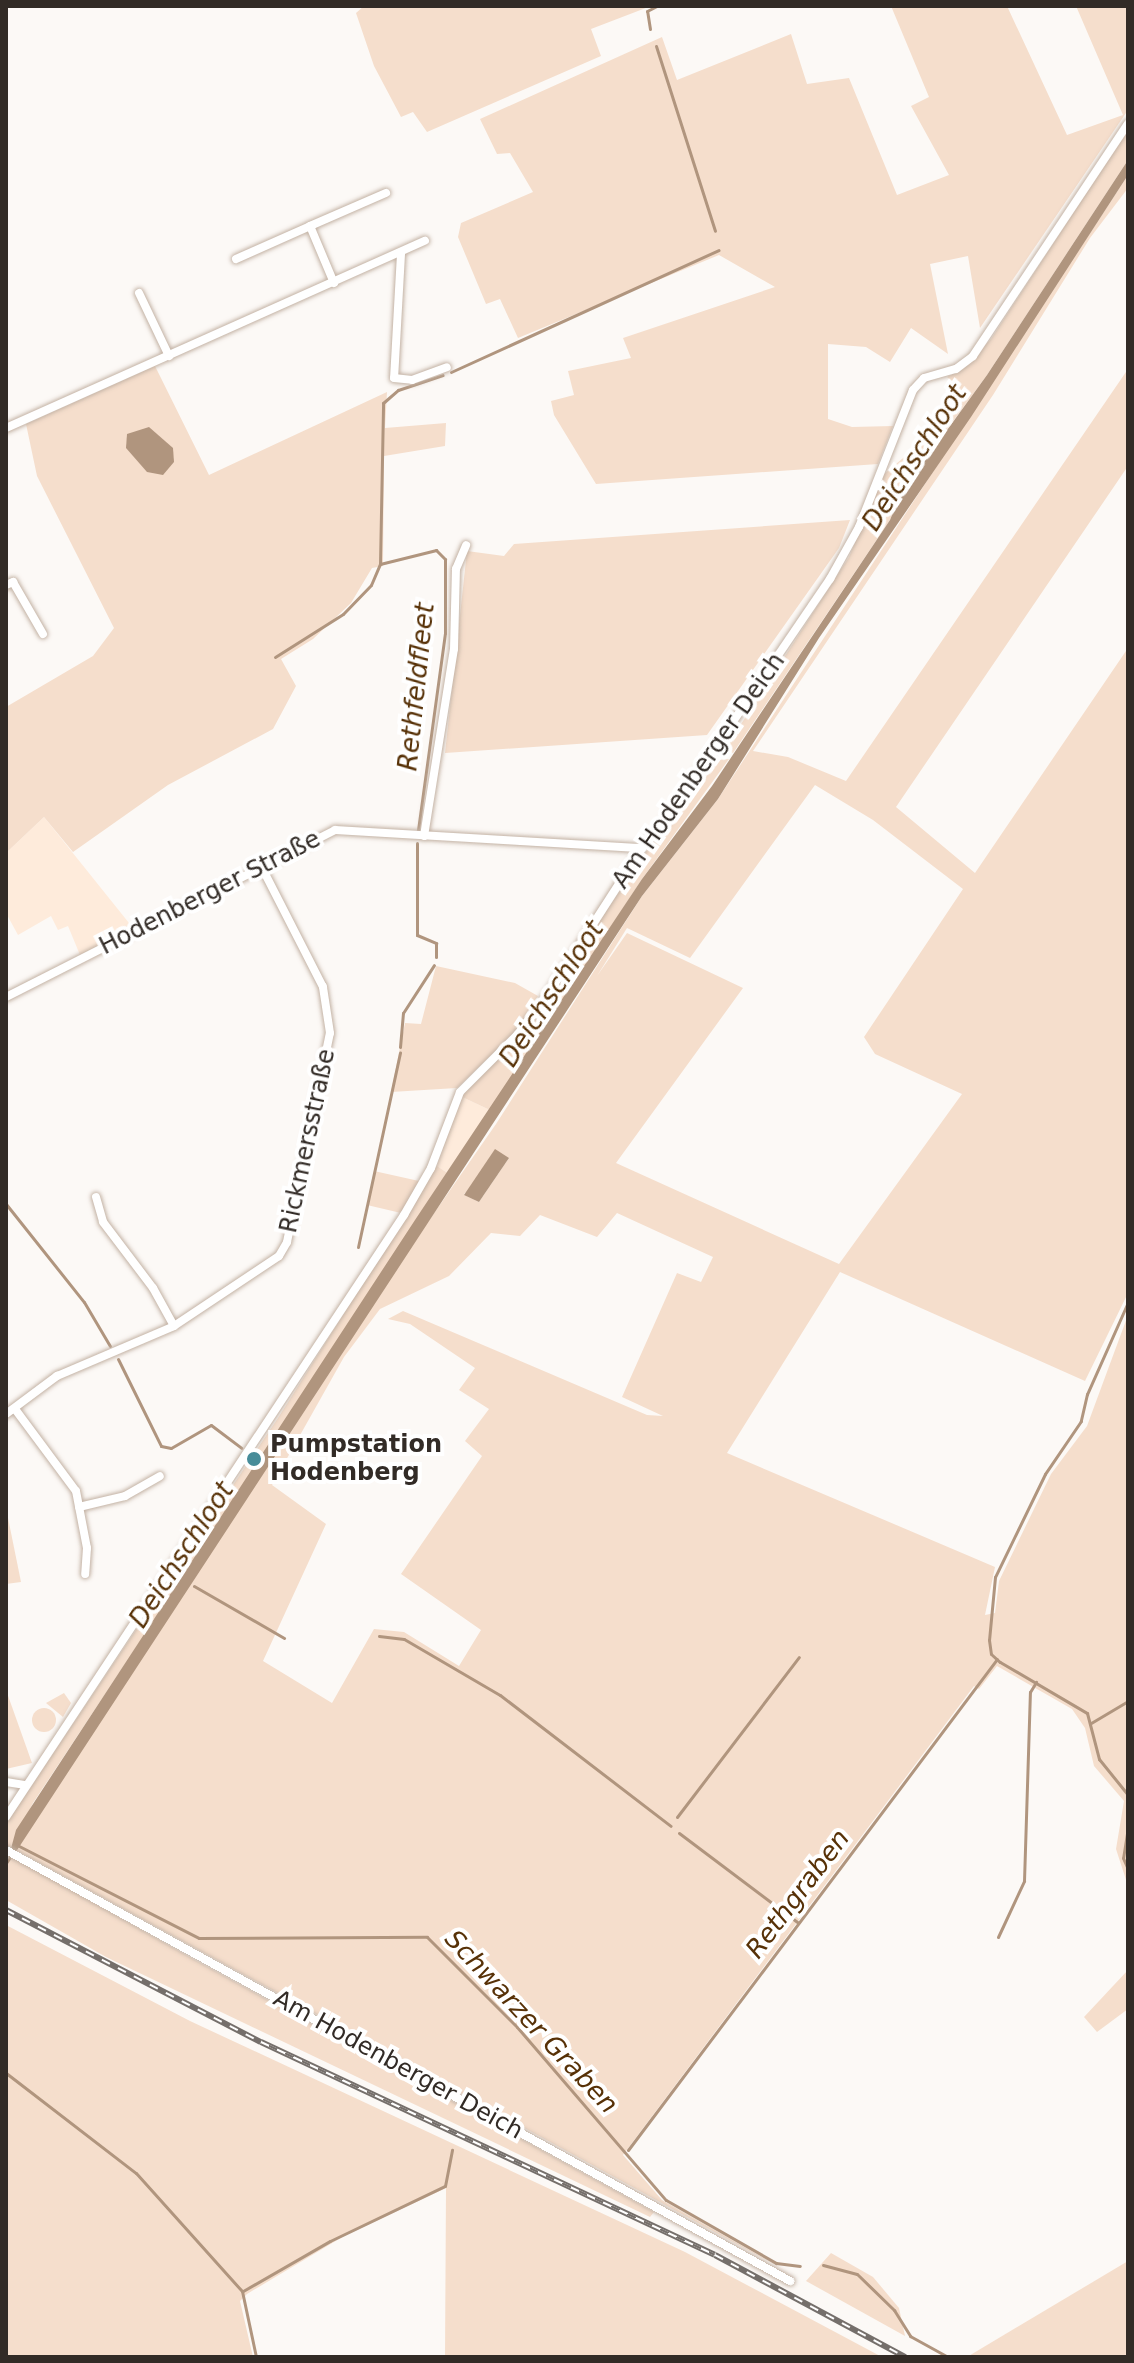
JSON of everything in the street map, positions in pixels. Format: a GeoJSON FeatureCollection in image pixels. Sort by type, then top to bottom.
{"type":"FeatureCollection","features":[{"type":"Feature","properties":{"kind":"street","name":"Am Hodenberger Deich"},"geometry":{"type":"LineString","coordinates":[[6,1817],[404,1215],[431,1168],[460,1092],[526,1024],[642,848],[713,752],[853,541],[913,390],[924,378],[956,369],[973,356],[1128,124]]}},
{"type":"Feature","properties":{"kind":"street"},"geometry":{"type":"LineString","coordinates":[[236,259],[386,193]]}},
{"type":"Feature","properties":{"kind":"street"},"geometry":{"type":"LineString","coordinates":[[310,226],[334,283]]}},
{"type":"Feature","properties":{"kind":"street"},"geometry":{"type":"LineString","coordinates":[[6,428],[425,241]]}},
{"type":"Feature","properties":{"kind":"street"},"geometry":{"type":"LineString","coordinates":[[401,254],[394,378],[412,380],[447,367]]}},
{"type":"Feature","properties":{"kind":"street"},"geometry":{"type":"LineString","coordinates":[[139,293],[169,356]]}},
{"type":"Feature","properties":{"kind":"street"},"geometry":{"type":"LineString","coordinates":[[424,836],[454,649],[456,569],[466,545]]}},
{"type":"Feature","properties":{"kind":"street"},"geometry":{"type":"LineString","coordinates":[[6,585],[13,582],[43,634]]}},
{"type":"Feature","properties":{"kind":"street","name":"Hodenberger Straße"},"geometry":{"type":"LineString","coordinates":[[6,997],[335,830],[642,848]]}},
{"type":"Feature","properties":{"kind":"street","name":"Rickmersstraße"},"geometry":{"type":"LineString","coordinates":[[10,1411],[57,1376],[174,1326],[279,1256],[287,1242],[330,1033],[323,987],[261,866]]}},
{"type":"Feature","properties":{"kind":"street"},"geometry":{"type":"LineString","coordinates":[[96,1197],[103,1222],[153,1288],[174,1326]]}},
{"type":"Feature","properties":{"kind":"street"},"geometry":{"type":"LineString","coordinates":[[10,1411],[76,1491],[87,1548],[85,1574]]}},
{"type":"Feature","properties":{"kind":"street"},"geometry":{"type":"LineString","coordinates":[[79,1507],[125,1496],[160,1476]]}},
{"type":"Feature","properties":{"kind":"street"},"geometry":{"type":"LineString","coordinates":[[6,1782],[26,1785]]}},
{"type":"Feature","properties":{"kind":"street","name":"Am Hodenberger Deich"},"geometry":{"type":"LineString","coordinates":[[6,1850],[790,2281]]}},
{"type":"Feature","properties":{"kind":"shaded area"},"geometry":{"type":"Polygon","coordinates":[[[364,6],[651,6],[591,29],[601,56],[427,132],[413,112],[401,117],[374,66],[356,13],[364,6]]]}},
{"type":"Feature","properties":{"kind":"shaded area"},"geometry":{"type":"Polygon","coordinates":[[[891,6],[1007,6],[1067,135],[1123,115],[1076,6],[1128,6],[1128,110],[980,328],[968,256],[930,264],[948,354],[911,328],[890,362],[866,347],[828,344],[828,419],[852,427],[893,426],[878,464],[596,484],[554,415],[551,401],[574,395],[568,371],[631,358],[623,338],[775,287],[719,255],[518,338],[500,299],[486,304],[458,237],[461,223],[533,192],[510,153],[497,154],[480,119],[662,37],[677,80],[791,34],[807,84],[849,78],[897,195],[949,175],[911,106],[929,97],[891,6]]]}},
{"type":"Feature","properties":{"kind":"shaded area"},"geometry":{"type":"Polygon","coordinates":[[[1128,129],[1128,160],[987,375],[899,495],[890,520],[733,753],[725,749],[849,557],[883,475],[909,453],[956,385],[947,377],[963,369],[991,339],[1128,129]]]}},
{"type":"Feature","properties":{"kind":"shaded area"},"geometry":{"type":"Polygon","coordinates":[[[1128,160],[1128,175],[971,417],[819,638],[718,799],[642,896],[6,1867],[16,1830],[415,1220],[642,879],[712,786],[890,520],[900,495],[987,375],[1128,160]]]}},
{"type":"Feature","properties":{"kind":"shaded area"},"geometry":{"type":"Polygon","coordinates":[[[1128,175],[1128,188],[1090,238],[993,395],[753,751],[788,757],[846,781],[1128,369],[1128,466],[896,807],[975,873],[1128,648],[1128,1293],[1085,1381],[840,1272],[727,1453],[995,1567],[985,1615],[995,1613],[999,1581],[1051,1474],[1087,1426],[1128,1315],[1128,1886],[1116,1849],[1124,1801],[1094,1766],[1085,1728],[1072,1709],[997,1666],[979,1689],[974,1686],[623,2155],[662,2200],[788,2272],[16,1850],[362,1317],[496,1124],[642,896],[718,799],[1128,175]],[[815,785],[690,958],[627,928],[597,976],[627,933],[743,988],[616,1163],[839,1264],[962,1094],[875,1054],[864,1037],[963,889],[873,820],[815,785]],[[509,1158],[464,1194],[479,1202],[509,1158]],[[617,1213],[597,1237],[540,1215],[520,1236],[491,1233],[449,1276],[380,1309],[344,1357],[272,1485],[326,1524],[263,1661],[332,1703],[374,1629],[404,1632],[459,1666],[481,1630],[401,1574],[482,1456],[465,1441],[489,1409],[459,1390],[475,1368],[410,1324],[388,1319],[403,1311],[647,1415],[663,1416],[622,1397],[677,1273],[701,1282],[713,1257],[617,1213]]]}},
{"type":"Feature","properties":{"kind":"shaded area"},"geometry":{"type":"Polygon","coordinates":[[[155,366],[209,475],[387,392],[385,428],[446,423],[445,446],[384,456],[383,566],[372,568],[351,603],[313,639],[281,659],[296,686],[273,729],[168,785],[73,852],[44,817],[6,853],[6,707],[93,656],[114,628],[37,476],[26,424],[155,366]]]}},
{"type":"Feature","properties":{"kind":"shaded area"},"geometry":{"type":"Polygon","coordinates":[[[149,427],[173,448],[174,462],[163,475],[147,472],[126,448],[127,434],[149,427]]]}},
{"type":"Feature","properties":{"kind":"shaded area"},"geometry":{"type":"Polygon","coordinates":[[[850,520],[839,548],[707,735],[445,753],[467,551],[504,556],[514,544],[850,520]]]}},
{"type":"Feature","properties":{"kind":"shaded area"},"geometry":{"type":"Polygon","coordinates":[[[729,759],[642,879],[492,1111],[460,1096],[528,1029],[651,844],[669,829],[718,760],[729,759]]]}},
{"type":"Feature","properties":{"kind":"shaded area"},"geometry":{"type":"Polygon","coordinates":[[[44,817],[133,928],[80,955],[68,926],[58,930],[51,916],[18,935],[6,913],[6,853],[44,817]]]}},
{"type":"Feature","properties":{"kind":"shaded area"},"geometry":{"type":"Polygon","coordinates":[[[436,966],[515,983],[538,996],[517,1030],[457,1088],[391,1092],[405,1023],[421,1024],[436,966]]]}},
{"type":"Feature","properties":{"kind":"shaded area"},"geometry":{"type":"Polygon","coordinates":[[[460,1096],[492,1111],[449,1174],[437,1166],[460,1096]]]}},
{"type":"Feature","properties":{"kind":"shaded area"},"geometry":{"type":"Polygon","coordinates":[[[495,1149],[509,1158],[479,1202],[464,1195],[495,1149]]]}},
{"type":"Feature","properties":{"kind":"shaded area"},"geometry":{"type":"Polygon","coordinates":[[[437,1166],[449,1174],[33,1803],[11,1847],[6,1845],[6,1824],[278,1418],[437,1166]]]}},
{"type":"Feature","properties":{"kind":"shaded area"},"geometry":{"type":"Polygon","coordinates":[[[374,1171],[419,1181],[401,1213],[367,1205],[374,1171]]]}},
{"type":"Feature","properties":{"kind":"shaded area"},"geometry":{"type":"Polygon","coordinates":[[[6,1508],[21,1582],[6,1584],[6,1508]]]}},
{"type":"Feature","properties":{"kind":"shaded area"},"geometry":{"type":"Polygon","coordinates":[[[6,1690],[32,1763],[6,1769],[6,1690]]]}},
{"type":"Feature","properties":{"kind":"shaded area"},"geometry":{"type":"Polygon","coordinates":[[[64,1693],[71,1703],[63,1717],[46,1703],[64,1693]]]}},
{"type":"Feature","properties":{"kind":"shaded area"},"geometry":{"type":"Polygon","coordinates":[[[44,1708],[55,1715],[56,1720],[49,1731],[44,1732],[33,1725],[32,1720],[39,1709],[44,1708]]]}},
{"type":"Feature","properties":{"kind":"shaded area"},"geometry":{"type":"Polygon","coordinates":[[[12,1857],[654,2212],[650,2217],[106,1957],[6,1900],[6,1867],[12,1857]]]}},
{"type":"Feature","properties":{"kind":"shaded area"},"geometry":{"type":"Polygon","coordinates":[[[6,1925],[190,2021],[685,2252],[882,2357],[445,2357],[446,2188],[344,2236],[247,2294],[240,2301],[253,2357],[6,2357],[6,1925]]]}},
{"type":"Feature","properties":{"kind":"shaded area"},"geometry":{"type":"Polygon","coordinates":[[[1128,1970],[1128,2009],[1097,2032],[1084,2017],[1128,1970]]]}},
{"type":"Feature","properties":{"kind":"shaded area"},"geometry":{"type":"Polygon","coordinates":[[[831,2253],[873,2277],[899,2308],[905,2336],[806,2281],[831,2253]]]}},
{"type":"Feature","properties":{"kind":"shaded area"},"geometry":{"type":"Polygon","coordinates":[[[1128,2261],[1128,2357],[967,2357],[1128,2261]]]}},
{"type":"Feature","properties":{"kind":"waterway","name":"Rethfeldfleet"},"geometry":{"type":"LineString","coordinates":[[650,29],[647,11],[657,6]]}},
{"type":"Feature","properties":{"kind":"waterway","name":"Rethfeldfleet"},"geometry":{"type":"LineString","coordinates":[[656,46],[715,231]]}},
{"type":"Feature","properties":{"kind":"waterway","name":"Rethfeldfleet"},"geometry":{"type":"LineString","coordinates":[[451,372],[719,250]]}},
{"type":"Feature","properties":{"kind":"waterway","name":"Rethfeldfleet"},"geometry":{"type":"LineString","coordinates":[[275,657],[343,614],[371,585],[380,564],[383,403],[398,390],[443,375]]}},
{"type":"Feature","properties":{"kind":"waterway","name":"Rethfeldfleet"},"geometry":{"type":"LineString","coordinates":[[380,564],[436,550],[445,559],[445,633],[418,830]]}},
{"type":"Feature","properties":{"kind":"waterway","name":"Rethfeldfleet"},"geometry":{"type":"LineString","coordinates":[[417,843],[417,935],[436,943],[436,957]]}},
{"type":"Feature","properties":{"kind":"waterway","name":"Rethfeldfleet"},"geometry":{"type":"LineString","coordinates":[[400,1047],[403,1013],[434,965]]}},
{"type":"Feature","properties":{"kind":"waterway","name":"Rethfeldfleet"},"geometry":{"type":"LineString","coordinates":[[358,1247],[400,1052]]}},
{"type":"Feature","properties":{"kind":"waterway"},"geometry":{"type":"LineString","coordinates":[[6,1204],[84,1302],[110,1346]]}},
{"type":"Feature","properties":{"kind":"waterway"},"geometry":{"type":"LineString","coordinates":[[1128,1302],[1087,1394],[1081,1421],[1045,1474],[995,1577],[989,1640],[991,1654],[1000,1662],[1087,1713],[1099,1759],[1128,1795]]}},
{"type":"Feature","properties":{"kind":"waterway"},"geometry":{"type":"LineString","coordinates":[[118,1359],[161,1446],[171,1448],[211,1425],[241,1448]]}},
{"type":"Feature","properties":{"kind":"waterway","name":"Deichschloot"},"geometry":{"type":"LineString","coordinates":[[194,1586],[284,1638]]}},
{"type":"Feature","properties":{"kind":"waterway"},"geometry":{"type":"LineString","coordinates":[[379,1636],[404,1639],[500,1695],[671,1826]]}},
{"type":"Feature","properties":{"kind":"waterway"},"geometry":{"type":"LineString","coordinates":[[677,1817],[799,1657]]}},
{"type":"Feature","properties":{"kind":"waterway","name":"Rethgraben"},"geometry":{"type":"LineString","coordinates":[[628,2150],[997,1659]]}},
{"type":"Feature","properties":{"kind":"waterway"},"geometry":{"type":"LineString","coordinates":[[998,1937],[1024,1881],[1030,1692],[1036,1682]]}},
{"type":"Feature","properties":{"kind":"waterway"},"geometry":{"type":"LineString","coordinates":[[1091,1723],[1128,1701]]}},
{"type":"Feature","properties":{"kind":"waterway"},"geometry":{"type":"LineString","coordinates":[[1128,1827],[1123,1858],[1128,1869]]}},
{"type":"Feature","properties":{"kind":"waterway"},"geometry":{"type":"LineString","coordinates":[[679,1833],[797,1922]]}},
{"type":"Feature","properties":{"kind":"waterway","name":"Schwarzer Graben"},"geometry":{"type":"LineString","coordinates":[[17,1845],[199,1938],[427,1937],[517,2027],[666,2200],[776,2263],[800,2266]]}},
{"type":"Feature","properties":{"kind":"waterway"},"geometry":{"type":"LineString","coordinates":[[6,2073],[136,2173],[242,2291],[256,2357]]}},
{"type":"Feature","properties":{"kind":"waterway"},"geometry":{"type":"LineString","coordinates":[[243,2291],[330,2241],[445,2186],[452,2150]]}},
{"type":"Feature","properties":{"kind":"waterway","name":"Schwarzer Graben"},"geometry":{"type":"LineString","coordinates":[[823,2265],[857,2274],[894,2310],[910,2336],[948,2357]]}},
{"type":"Feature","properties":{"kind":"railway"},"geometry":{"type":"LineString","coordinates":[[6,1910],[261,2042],[715,2255],[905,2357]]}},
{"type":"Feature","properties":{"kind":"place","name":"Pumpstation Hodenberg"},"geometry":{"type":"Point","coordinates":[254,1459]}}]}
